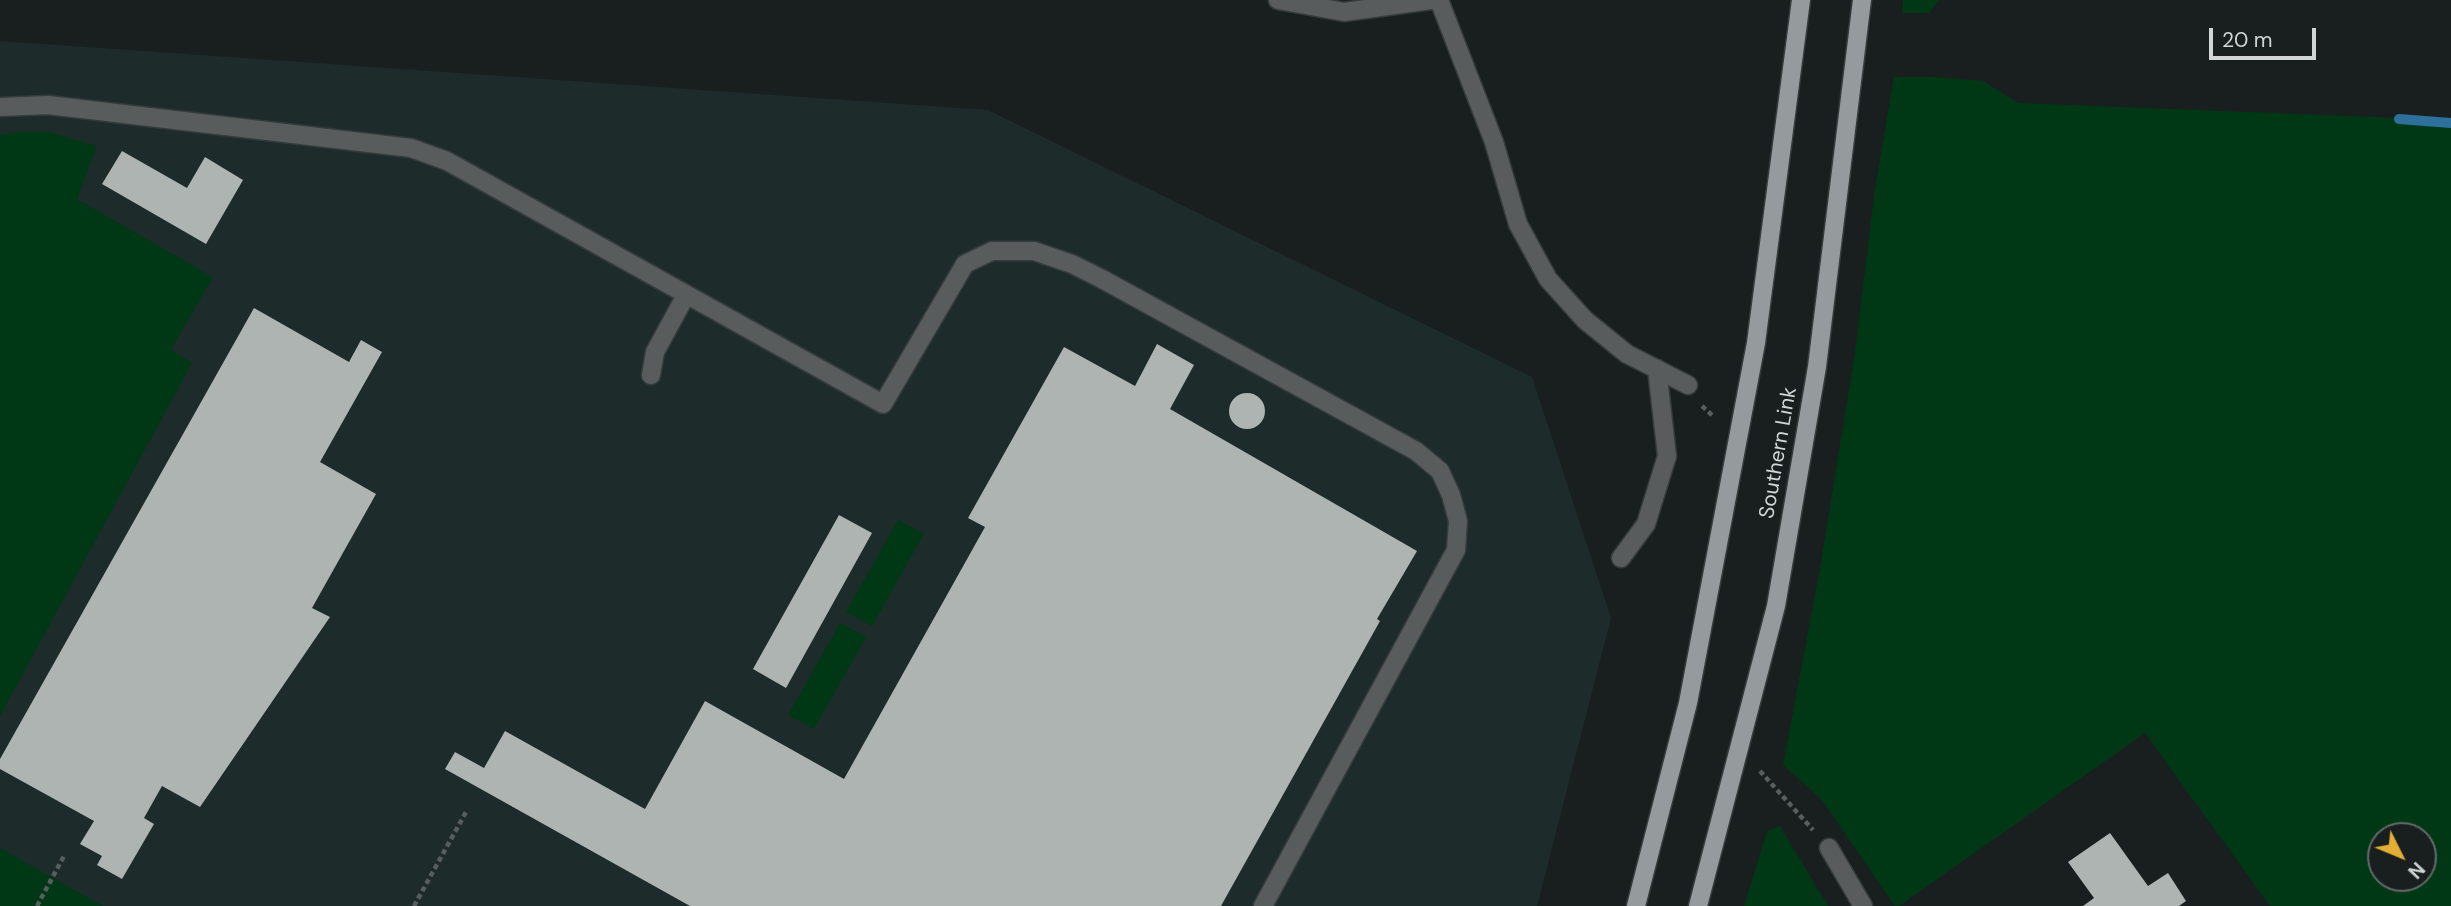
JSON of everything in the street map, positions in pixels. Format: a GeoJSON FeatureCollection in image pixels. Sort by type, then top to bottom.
{"type":"FeatureCollection","features":[{"type":"Feature","properties":{"kind":"main road","name":"Southern Link"},"geometry":{"type":"LineString","coordinates":[[1636,906],[1688,704],[1754,356],[1801,0]]}},
{"type":"Feature","properties":{"kind":"main road","name":"Southern Link"},"geometry":{"type":"LineString","coordinates":[[1698,906],[1776,606],[1817,367],[1862,0]]}},
{"type":"Feature","properties":{"kind":"street"},"geometry":{"type":"LineString","coordinates":[[1278,0],[1344,12],[1431,0]]}},
{"type":"Feature","properties":{"kind":"street"},"geometry":{"type":"LineString","coordinates":[[1440,0],[1494,142],[1518,223],[1548,279],[1585,320],[1627,354],[1688,385]]}},
{"type":"Feature","properties":{"kind":"street"},"geometry":{"type":"LineString","coordinates":[[0,107],[48,105],[411,148],[447,161],[883,404],[965,264],[992,251],[1034,251],[1072,264],[1416,450],[1440,471],[1451,495],[1458,521],[1456,550],[1263,906]]}},
{"type":"Feature","properties":{"kind":"street"},"geometry":{"type":"LineString","coordinates":[[651,375],[655,352],[686,295]]}},
{"type":"Feature","properties":{"kind":"street"},"geometry":{"type":"LineString","coordinates":[[1621,558],[1646,524],[1667,456],[1657,369]]}},
{"type":"Feature","properties":{"kind":"street"},"geometry":{"type":"LineString","coordinates":[[1829,848],[1863,906]]}},
{"type":"Feature","properties":{"kind":"path"},"geometry":{"type":"LineString","coordinates":[[1739,747],[1829,848]]}},
{"type":"Feature","properties":{"kind":"path"},"geometry":{"type":"LineString","coordinates":[[414,906],[466,811]]}},
{"type":"Feature","properties":{"kind":"path"},"geometry":{"type":"LineString","coordinates":[[37,906],[64,856]]}},
{"type":"Feature","properties":{"kind":"shaded area"},"geometry":{"type":"Polygon","coordinates":[[[0,41],[988,110],[1532,377],[1611,618],[1537,906],[0,906],[0,41]]]}},
{"type":"Feature","properties":{"kind":"green space"},"geometry":{"type":"Polygon","coordinates":[[[1903,0],[1939,0],[1929,13],[1902,13],[1903,0]]]}},
{"type":"Feature","properties":{"kind":"green space"},"geometry":{"type":"Polygon","coordinates":[[[1894,77],[1983,81],[2018,103],[2451,120],[2451,906],[2270,906],[2145,733],[1899,906],[1895,906],[1821,799],[1783,765],[1820,568],[1855,352],[1875,189],[1894,77]]]}},
{"type":"Feature","properties":{"kind":"green space"},"geometry":{"type":"Polygon","coordinates":[[[49,132],[97,146],[77,199],[213,277],[171,350],[192,363],[0,716],[0,135],[49,132]]]}},
{"type":"Feature","properties":{"kind":"green space"},"geometry":{"type":"Polygon","coordinates":[[[898,520],[924,534],[872,626],[846,612],[898,520]]]}},
{"type":"Feature","properties":{"kind":"green space"},"geometry":{"type":"Polygon","coordinates":[[[840,623],[866,637],[814,729],[788,715],[840,623]]]}},
{"type":"Feature","properties":{"kind":"green space"},"geometry":{"type":"Polygon","coordinates":[[[1780,826],[1828,906],[1744,906],[1767,831],[1780,826]]]}},
{"type":"Feature","properties":{"kind":"green space"},"geometry":{"type":"Polygon","coordinates":[[[0,848],[103,906],[0,906],[0,848]]]}},
{"type":"Feature","properties":{"kind":"building"},"geometry":{"type":"Polygon","coordinates":[[[122,151],[187,188],[205,157],[243,180],[206,244],[102,184],[122,151]]]}},
{"type":"Feature","properties":{"kind":"building"},"geometry":{"type":"Polygon","coordinates":[[[254,308],[349,362],[361,340],[382,352],[320,462],[376,494],[312,608],[330,617],[200,807],[162,786],[144,818],[154,824],[122,879],[97,865],[102,856],[80,844],[94,821],[0,769],[0,759],[254,308]]]}},
{"type":"Feature","properties":{"kind":"building"},"geometry":{"type":"Polygon","coordinates":[[[1157,344],[1194,365],[1170,409],[1417,551],[1377,619],[1380,621],[1221,906],[690,906],[445,769],[455,752],[484,768],[505,731],[645,809],[705,701],[844,779],[985,527],[968,518],[1064,347],[1135,386],[1157,344]]]}},
{"type":"Feature","properties":{"kind":"building"},"geometry":{"type":"Polygon","coordinates":[[[1247,393],[1260,398],[1265,411],[1260,424],[1247,429],[1234,424],[1229,411],[1234,398],[1247,393]]]}},
{"type":"Feature","properties":{"kind":"building"},"geometry":{"type":"Polygon","coordinates":[[[839,515],[872,533],[786,688],[753,669],[839,515]]]}},
{"type":"Feature","properties":{"kind":"building"},"geometry":{"type":"Polygon","coordinates":[[[2110,833],[2148,886],[2168,873],[2186,901],[2179,906],[2083,906],[2094,898],[2068,862],[2110,833]]]}},
{"type":"Feature","properties":{"kind":"waterway"},"geometry":{"type":"LineString","coordinates":[[2399,119],[2451,123]]}}]}
